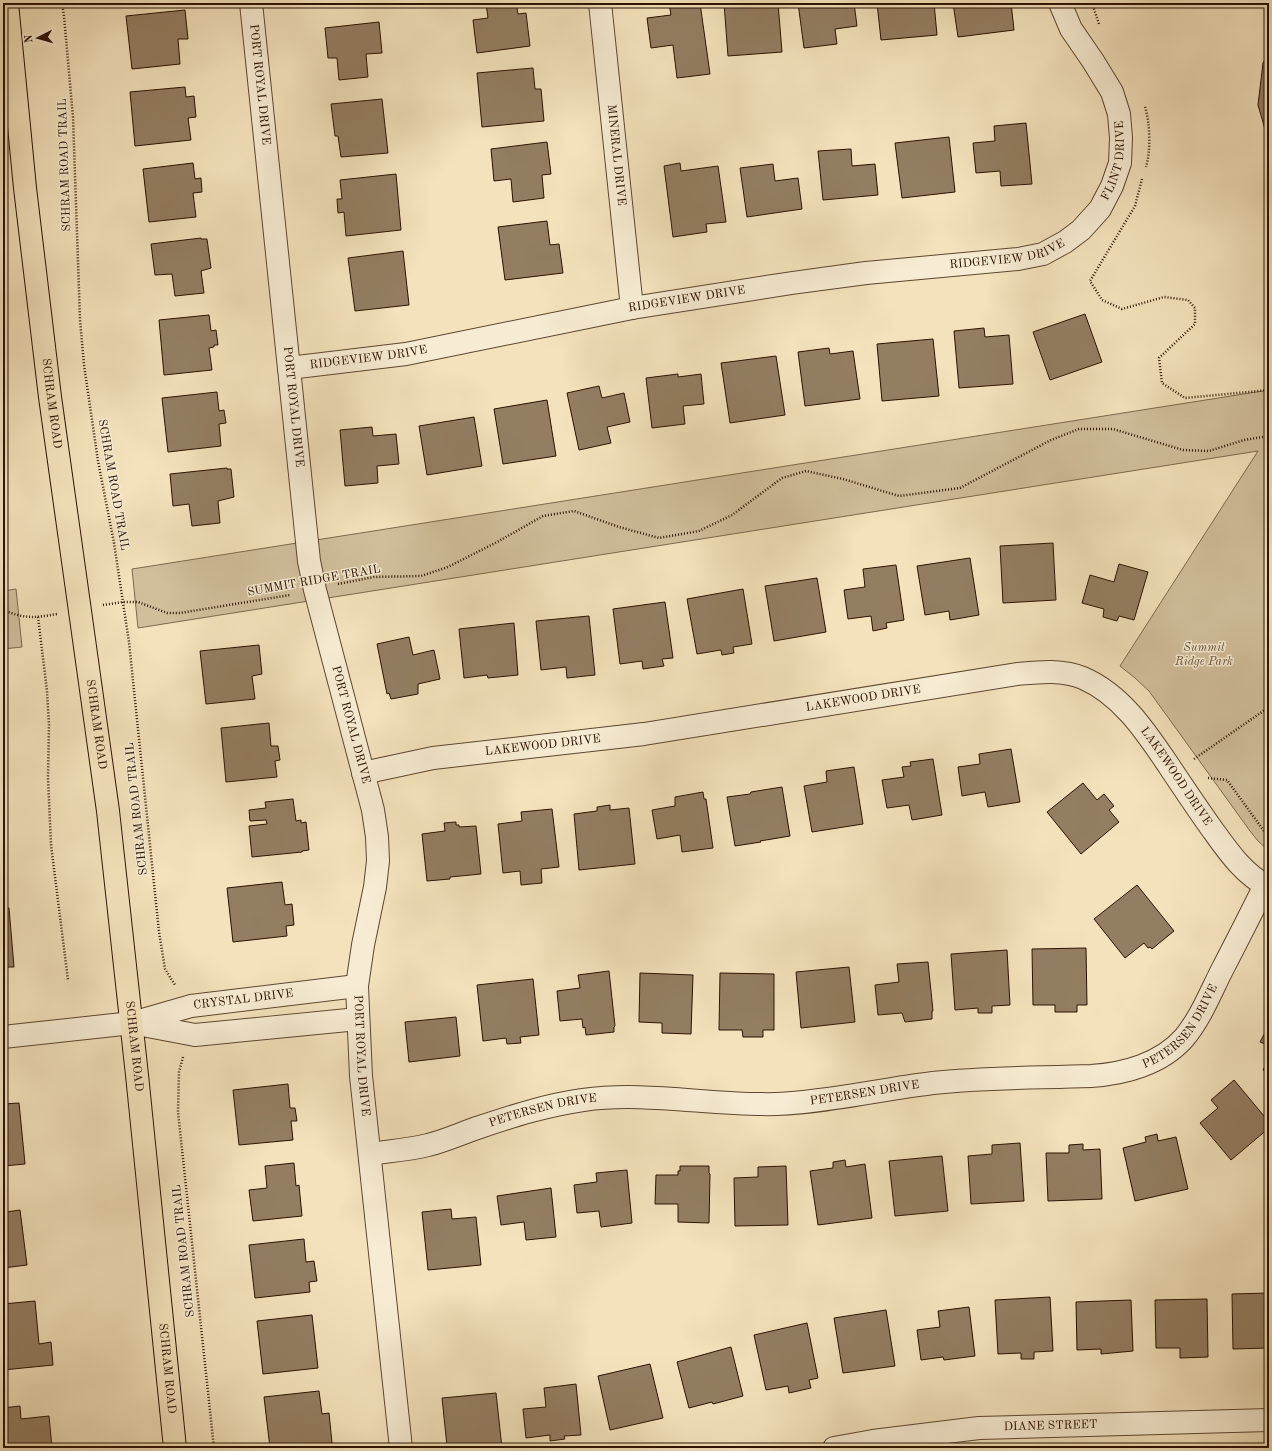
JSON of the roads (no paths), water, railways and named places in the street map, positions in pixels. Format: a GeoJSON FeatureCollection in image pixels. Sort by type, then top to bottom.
{"type":"FeatureCollection","features":[{"type":"Feature","properties":{"kind":"main road","name":"SCHRAM ROAD"},"geometry":{"type":"LineString","coordinates":[[7,3],[25,188],[50,396],[108,811],[132,1023],[175,1448]]}},
{"type":"Feature","properties":{"kind":"street","name":"PORT ROYAL DRIVE"},"geometry":{"type":"LineString","coordinates":[[251,3],[309,561],[315,590],[373,810],[377,837],[378,861],[375,887],[363,945],[357,986],[358,1019],[362,1076],[401,1448]]}},
{"type":"Feature","properties":{"kind":"street","name":"MINERAL DRIVE"},"geometry":{"type":"LineString","coordinates":[[600,3],[632,308]]}},
{"type":"Feature","properties":{"kind":"street","name":"FLINT DRIVE"},"geometry":{"type":"LineString","coordinates":[[1060,3],[1071,29],[1112,92],[1120,120],[1120,163],[1112,186],[1100,209],[1081,230]]}},
{"type":"Feature","properties":{"kind":"street","name":"RIDGEVIEW DRIVE"},"geometry":{"type":"LineString","coordinates":[[289,368],[406,354],[632,308],[792,283],[858,274],[1018,260],[1043,254],[1081,230]]}},
{"type":"Feature","properties":{"kind":"street","name":"LAKEWOOD DRIVE"},"geometry":{"type":"LineString","coordinates":[[363,773],[433,758],[644,734],[1017,674],[1041,671],[1061,673],[1082,677],[1100,686],[1117,700],[1141,726],[1224,846],[1243,868],[1267,886]]}},
{"type":"Feature","properties":{"kind":"street","name":"PETERSEN DRIVE"},"geometry":{"type":"LineString","coordinates":[[370,1154],[405,1150],[428,1145],[530,1111],[555,1105],[598,1099],[638,1096],[726,1103],[777,1104],[802,1102],[969,1079],[1111,1075],[1132,1070],[1169,1051],[1184,1038],[1198,1017],[1267,886]]}},
{"type":"Feature","properties":{"kind":"street","name":"CRYSTAL DRIVE"},"geometry":{"type":"LineString","coordinates":[[3,1037],[132,1023],[191,1006],[357,986]]}},
{"type":"Feature","properties":{"kind":"street","name":"CRYSTAL DRIVE"},"geometry":{"type":"LineString","coordinates":[[132,1023],[195,1035],[358,1019]]}},
{"type":"Feature","properties":{"kind":"street","name":"DIANE STREET"},"geometry":{"type":"LineString","coordinates":[[834,1448],[873,1441],[979,1428],[1269,1420]]}},
{"type":"Feature","properties":{"kind":"park label","name":"Summit Ridge Park"},"geometry":{"type":"Point","coordinates":[1204,655]}}]}
